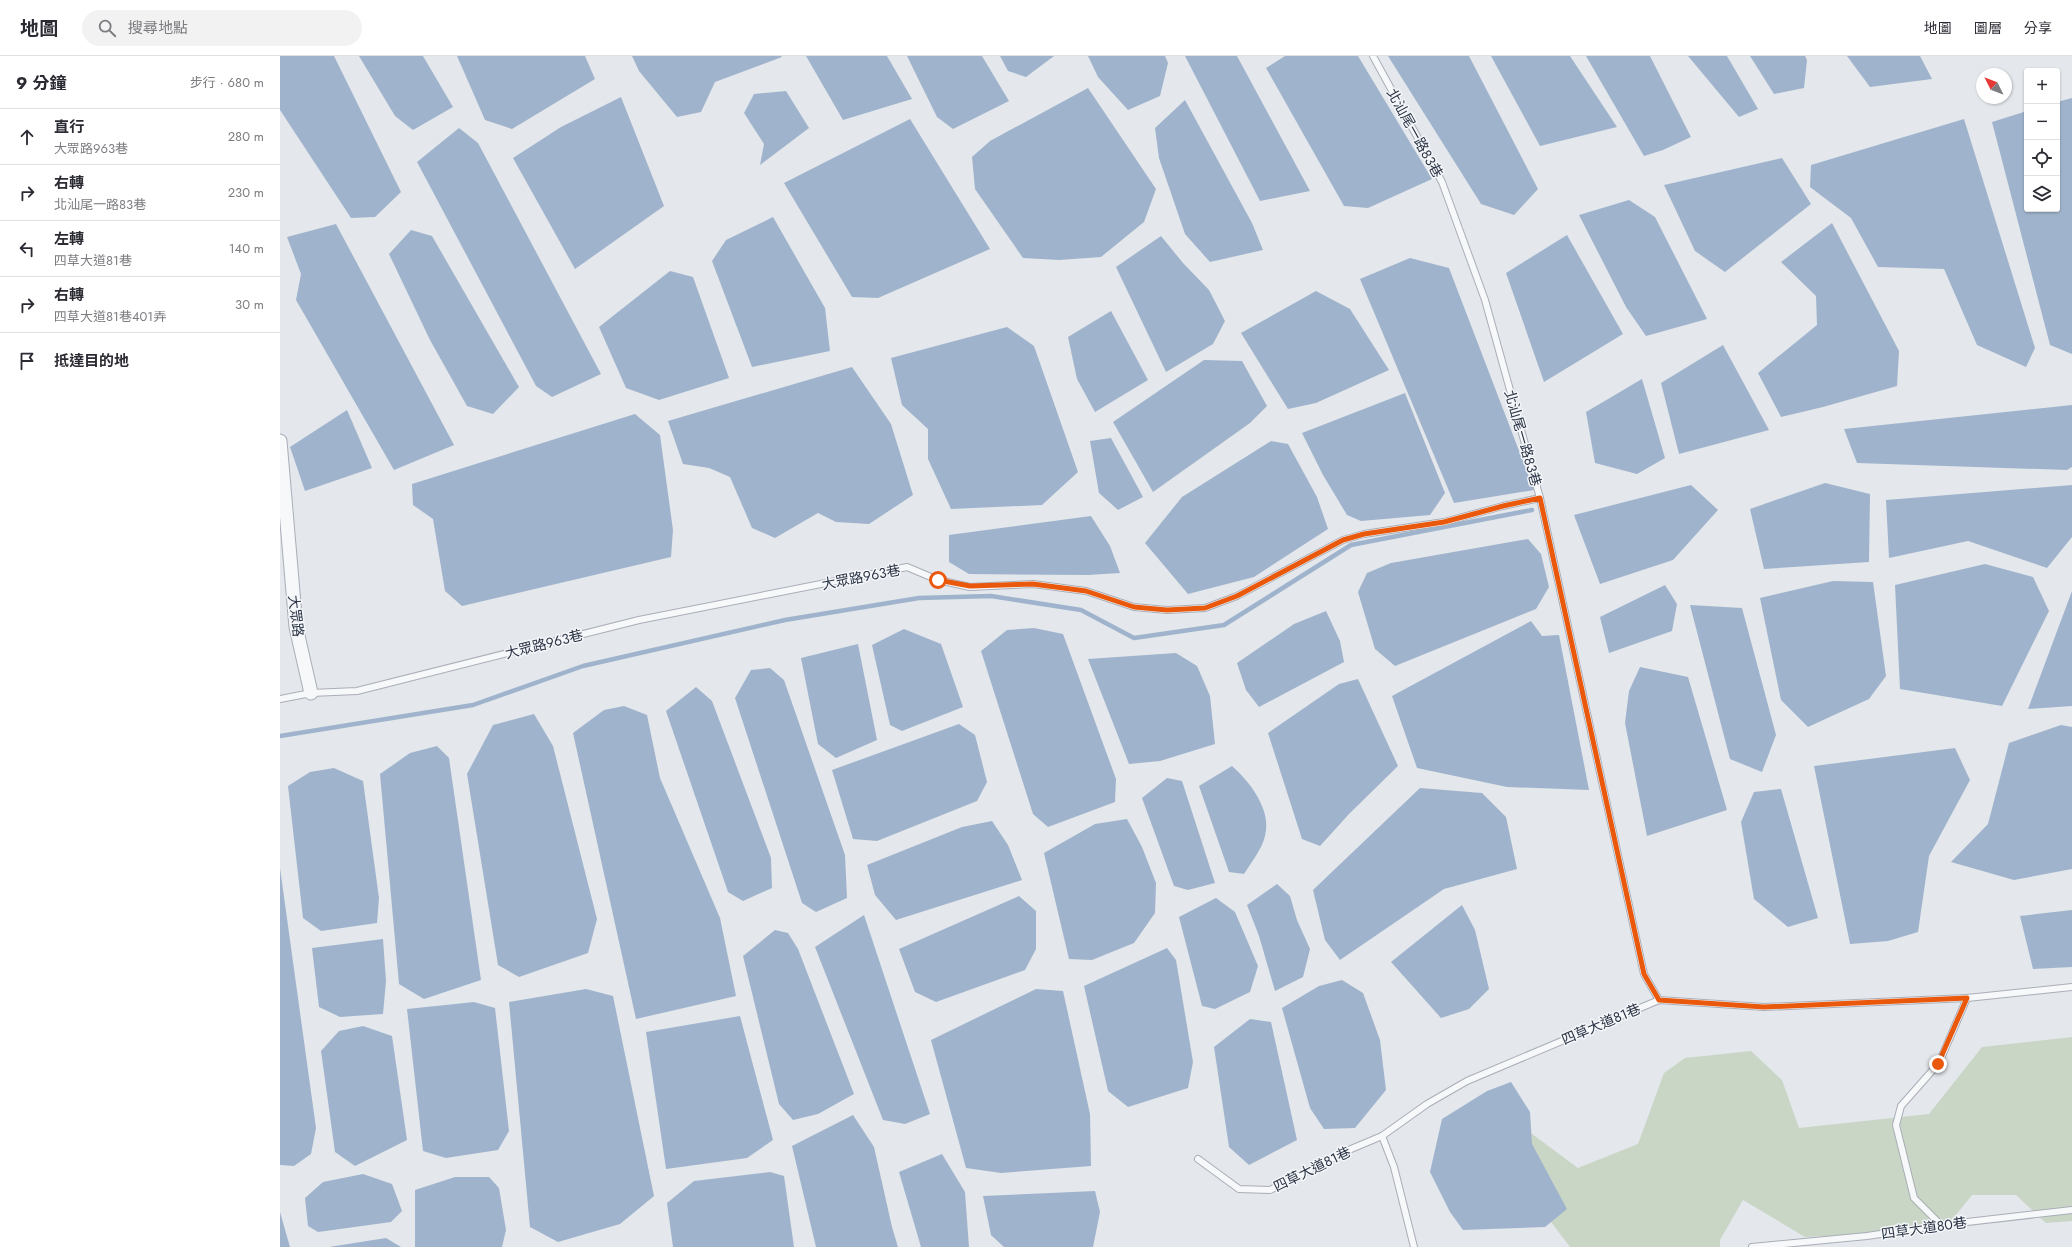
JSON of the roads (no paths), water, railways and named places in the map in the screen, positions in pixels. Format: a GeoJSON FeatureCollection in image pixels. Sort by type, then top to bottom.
{"type":"FeatureCollection","features":[{"type":"Feature","properties":{"kind":"street","name":"大眾路"},"geometry":{"type":"LineString","coordinates":[[280,441],[283,508],[296,627],[311,693]]}},
{"type":"Feature","properties":{"kind":"lane","name":"北汕尾一路83巷"},"geometry":{"type":"LineString","coordinates":[[1373,56],[1442,182],[1485,300],[1540,498],[1644,974],[1659,1000]]}},
{"type":"Feature","properties":{"kind":"lane","name":"大眾路963巷"},"geometry":{"type":"LineString","coordinates":[[280,699],[311,693],[357,691],[639,620],[907,568],[938,580],[970,586],[1033,584],[1086,591],[1134,607],[1167,610],[1205,608],[1237,596],[1343,540],[1364,534],[1444,522],[1503,506],[1540,498]]}},
{"type":"Feature","properties":{"kind":"lane","name":"四草大道81巷"},"geometry":{"type":"LineString","coordinates":[[1198,1159],[1239,1189],[1270,1190],[1351,1149],[1382,1136],[1427,1104],[1468,1080],[1659,1000],[1764,1007],[1967,998],[2072,987]]}},
{"type":"Feature","properties":{"kind":"lane"},"geometry":{"type":"LineString","coordinates":[[1941,1225],[1914,1198],[1896,1125],[1901,1106],[1938,1064],[1967,998]]}},
{"type":"Feature","properties":{"kind":"lane"},"geometry":{"type":"LineString","coordinates":[[1382,1136],[1394,1167],[1414,1247]]}},
{"type":"Feature","properties":{"kind":"lane","name":"四草大道80巷"},"geometry":{"type":"LineString","coordinates":[[1752,1247],[1867,1236],[1941,1225],[2072,1210]]}},
{"type":"Feature","properties":{"kind":"water"},"geometry":{"type":"Polygon","coordinates":[[[280,56],[334,56],[401,192],[375,217],[351,218],[280,110],[280,56]]]}},
{"type":"Feature","properties":{"kind":"water"},"geometry":{"type":"Polygon","coordinates":[[[359,56],[423,56],[453,107],[413,130],[395,116],[359,56]]]}},
{"type":"Feature","properties":{"kind":"water"},"geometry":{"type":"Polygon","coordinates":[[[457,56],[585,56],[595,79],[512,129],[485,120],[457,56]]]}},
{"type":"Feature","properties":{"kind":"water"},"geometry":{"type":"Polygon","coordinates":[[[632,56],[782,57],[715,82],[701,112],[677,117],[639,71],[632,56]]]}},
{"type":"Feature","properties":{"kind":"water"},"geometry":{"type":"Polygon","coordinates":[[[806,56],[887,56],[912,99],[843,120],[806,56]]]}},
{"type":"Feature","properties":{"kind":"water"},"geometry":{"type":"Polygon","coordinates":[[[907,56],[982,56],[1009,101],[953,129],[937,117],[907,56]]]}},
{"type":"Feature","properties":{"kind":"water"},"geometry":{"type":"Polygon","coordinates":[[[1000,56],[1054,56],[1026,77],[1008,71],[1000,56]]]}},
{"type":"Feature","properties":{"kind":"water"},"geometry":{"type":"Polygon","coordinates":[[[1088,56],[1165,56],[1168,63],[1160,96],[1128,110],[1098,77],[1088,56]]]}},
{"type":"Feature","properties":{"kind":"water"},"geometry":{"type":"Polygon","coordinates":[[[1185,56],[1237,56],[1310,191],[1260,201],[1185,56]]]}},
{"type":"Feature","properties":{"kind":"water"},"geometry":{"type":"Polygon","coordinates":[[[1285,56],[1358,56],[1432,179],[1368,208],[1344,206],[1266,68],[1285,56]]]}},
{"type":"Feature","properties":{"kind":"water"},"geometry":{"type":"Polygon","coordinates":[[[1388,56],[1469,56],[1538,189],[1514,215],[1481,204],[1388,56]]]}},
{"type":"Feature","properties":{"kind":"water"},"geometry":{"type":"Polygon","coordinates":[[[1491,56],[1570,56],[1617,127],[1540,146],[1491,56]]]}},
{"type":"Feature","properties":{"kind":"water"},"geometry":{"type":"Polygon","coordinates":[[[1586,56],[1650,56],[1691,137],[1663,150],[1644,156],[1586,56]]]}},
{"type":"Feature","properties":{"kind":"water"},"geometry":{"type":"Polygon","coordinates":[[[1688,56],[1727,56],[1758,109],[1739,117],[1688,56]]]}},
{"type":"Feature","properties":{"kind":"water"},"geometry":{"type":"Polygon","coordinates":[[[1750,56],[1805,56],[1807,60],[1804,88],[1774,94],[1750,56]]]}},
{"type":"Feature","properties":{"kind":"water"},"geometry":{"type":"Polygon","coordinates":[[[1847,56],[1920,56],[1932,79],[1870,87],[1847,56]]]}},
{"type":"Feature","properties":{"kind":"water"},"geometry":{"type":"Polygon","coordinates":[[[1088,88],[1156,189],[1144,222],[1101,257],[1059,260],[1023,258],[975,189],[972,157],[990,141],[1088,88]]]}},
{"type":"Feature","properties":{"kind":"water"},"geometry":{"type":"Polygon","coordinates":[[[786,91],[809,128],[760,165],[764,144],[744,113],[754,94],[786,91]]]}},
{"type":"Feature","properties":{"kind":"water"},"geometry":{"type":"Polygon","coordinates":[[[621,97],[664,206],[575,269],[513,158],[561,127],[621,97]]]}},
{"type":"Feature","properties":{"kind":"water"},"geometry":{"type":"Polygon","coordinates":[[[2072,98],[2072,354],[2050,345],[1992,122],[2024,112],[2024,212],[2060,212],[2060,101],[2072,98]]]}},
{"type":"Feature","properties":{"kind":"water"},"geometry":{"type":"Polygon","coordinates":[[[1185,100],[1252,223],[1263,250],[1210,262],[1185,234],[1159,158],[1155,128],[1185,100]]]}},
{"type":"Feature","properties":{"kind":"water"},"geometry":{"type":"Polygon","coordinates":[[[910,119],[990,249],[878,298],[852,297],[784,183],[910,119]]]}},
{"type":"Feature","properties":{"kind":"water"},"geometry":{"type":"Polygon","coordinates":[[[1964,119],[2035,348],[2026,367],[1977,345],[1944,269],[1878,267],[1851,218],[1810,187],[1811,165],[1964,119]]]}},
{"type":"Feature","properties":{"kind":"water"},"geometry":{"type":"Polygon","coordinates":[[[459,128],[478,143],[601,374],[552,397],[536,386],[417,162],[459,128]]]}},
{"type":"Feature","properties":{"kind":"water"},"geometry":{"type":"Polygon","coordinates":[[[1782,158],[1811,204],[1725,272],[1695,251],[1664,185],[1782,158]]]}},
{"type":"Feature","properties":{"kind":"water"},"geometry":{"type":"Polygon","coordinates":[[[1629,200],[1655,217],[1707,319],[1646,336],[1626,307],[1579,215],[1629,200]]]}},
{"type":"Feature","properties":{"kind":"water"},"geometry":{"type":"Polygon","coordinates":[[[773,217],[825,308],[830,351],[752,367],[712,261],[726,240],[773,217]]]}},
{"type":"Feature","properties":{"kind":"water"},"geometry":{"type":"Polygon","coordinates":[[[1832,223],[1899,351],[1897,386],[1781,417],[1758,373],[1817,325],[1816,296],[1781,262],[1832,223]]]}},
{"type":"Feature","properties":{"kind":"water"},"geometry":{"type":"Polygon","coordinates":[[[336,224],[454,445],[394,470],[296,300],[301,274],[287,237],[336,224]]]}},
{"type":"Feature","properties":{"kind":"water"},"geometry":{"type":"Polygon","coordinates":[[[411,230],[432,236],[519,387],[493,414],[467,406],[430,340],[389,254],[411,230]]]}},
{"type":"Feature","properties":{"kind":"water"},"geometry":{"type":"Polygon","coordinates":[[[1567,235],[1623,334],[1544,382],[1506,273],[1567,235]]]}},
{"type":"Feature","properties":{"kind":"water"},"geometry":{"type":"Polygon","coordinates":[[[1161,236],[1183,263],[1209,290],[1225,321],[1213,344],[1166,372],[1116,267],[1161,236]]]}},
{"type":"Feature","properties":{"kind":"water"},"geometry":{"type":"Polygon","coordinates":[[[1410,258],[1449,268],[1534,490],[1454,503],[1360,279],[1410,258]]]}},
{"type":"Feature","properties":{"kind":"water"},"geometry":{"type":"Polygon","coordinates":[[[670,271],[693,277],[729,378],[659,400],[626,388],[599,327],[670,271]]]}},
{"type":"Feature","properties":{"kind":"water"},"geometry":{"type":"Polygon","coordinates":[[[1316,291],[1350,309],[1389,370],[1316,403],[1288,409],[1241,333],[1316,291]]]}},
{"type":"Feature","properties":{"kind":"water"},"geometry":{"type":"Polygon","coordinates":[[[1111,311],[1148,380],[1095,412],[1077,379],[1068,337],[1111,311]]]}},
{"type":"Feature","properties":{"kind":"water"},"geometry":{"type":"Polygon","coordinates":[[[1007,327],[1034,346],[1078,472],[1042,505],[951,509],[928,459],[928,429],[902,405],[891,358],[1007,327]]]}},
{"type":"Feature","properties":{"kind":"water"},"geometry":{"type":"Polygon","coordinates":[[[1723,345],[1769,430],[1679,454],[1661,383],[1723,345]]]}},
{"type":"Feature","properties":{"kind":"water"},"geometry":{"type":"Polygon","coordinates":[[[1204,360],[1242,361],[1267,406],[1250,423],[1153,492],[1113,422],[1204,360]]]}},
{"type":"Feature","properties":{"kind":"water"},"geometry":{"type":"Polygon","coordinates":[[[852,367],[891,424],[913,495],[869,524],[836,522],[818,513],[775,538],[752,528],[730,477],[709,468],[683,464],[668,421],[852,367]]]}},
{"type":"Feature","properties":{"kind":"water"},"geometry":{"type":"Polygon","coordinates":[[[1642,379],[1665,458],[1637,474],[1595,463],[1586,412],[1642,379]]]}},
{"type":"Feature","properties":{"kind":"water"},"geometry":{"type":"Polygon","coordinates":[[[1405,393],[1445,493],[1430,515],[1361,521],[1347,515],[1323,475],[1302,433],[1405,393]]]}},
{"type":"Feature","properties":{"kind":"water"},"geometry":{"type":"Polygon","coordinates":[[[2072,405],[2072,467],[2067,470],[1857,463],[1844,429],[2072,405]]]}},
{"type":"Feature","properties":{"kind":"water"},"geometry":{"type":"Polygon","coordinates":[[[347,410],[372,468],[305,491],[290,447],[347,410]]]}},
{"type":"Feature","properties":{"kind":"water"},"geometry":{"type":"Polygon","coordinates":[[[635,414],[660,435],[673,530],[671,557],[462,606],[445,591],[433,519],[413,505],[412,484],[635,414]]]}},
{"type":"Feature","properties":{"kind":"water"},"geometry":{"type":"Polygon","coordinates":[[[1111,438],[1143,497],[1118,510],[1099,493],[1090,441],[1111,438]]]}},
{"type":"Feature","properties":{"kind":"water"},"geometry":{"type":"Polygon","coordinates":[[[1271,441],[1288,444],[1317,497],[1328,529],[1254,577],[1188,594],[1145,543],[1182,497],[1271,441]]]}},
{"type":"Feature","properties":{"kind":"water"},"geometry":{"type":"Polygon","coordinates":[[[1825,483],[1870,494],[1869,562],[1764,569],[1750,509],[1825,483]]]}},
{"type":"Feature","properties":{"kind":"water"},"geometry":{"type":"Polygon","coordinates":[[[1691,485],[1718,510],[1673,560],[1600,584],[1574,515],[1691,485]]]}},
{"type":"Feature","properties":{"kind":"water"},"geometry":{"type":"Polygon","coordinates":[[[2072,485],[2072,537],[2047,568],[1968,541],[1889,558],[1886,500],[2072,485]]]}},
{"type":"Feature","properties":{"kind":"water"},"geometry":{"type":"Polygon","coordinates":[[[1091,516],[1110,546],[1120,573],[1088,575],[969,574],[949,562],[949,535],[1091,516]]]}},
{"type":"Feature","properties":{"kind":"water"},"geometry":{"type":"Polygon","coordinates":[[[1528,539],[1541,554],[1549,587],[1536,609],[1395,666],[1375,649],[1358,592],[1367,573],[1391,563],[1528,539]]]}},
{"type":"Feature","properties":{"kind":"water"},"geometry":{"type":"Polygon","coordinates":[[[1985,564],[2033,577],[2049,611],[2002,706],[1900,689],[1895,585],[1985,564]]]}},
{"type":"Feature","properties":{"kind":"water"},"geometry":{"type":"Polygon","coordinates":[[[1833,581],[1873,582],[1886,676],[1869,699],[1808,727],[1781,700],[1760,598],[1833,581]]]}},
{"type":"Feature","properties":{"kind":"water"},"geometry":{"type":"Polygon","coordinates":[[[1665,585],[1677,604],[1672,631],[1609,653],[1600,617],[1665,585]]]}},
{"type":"Feature","properties":{"kind":"water"},"geometry":{"type":"Polygon","coordinates":[[[2072,591],[2072,706],[2028,709],[2072,591]]]}},
{"type":"Feature","properties":{"kind":"water"},"geometry":{"type":"Polygon","coordinates":[[[1690,605],[1742,608],[1776,735],[1762,772],[1730,759],[1690,605]]]}},
{"type":"Feature","properties":{"kind":"water"},"geometry":{"type":"Polygon","coordinates":[[[1326,611],[1340,641],[1344,662],[1259,707],[1246,690],[1237,663],[1294,624],[1326,611]]]}},
{"type":"Feature","properties":{"kind":"water"},"geometry":{"type":"Polygon","coordinates":[[[1531,621],[1542,636],[1559,635],[1589,790],[1507,787],[1417,768],[1392,696],[1531,621]]]}},
{"type":"Feature","properties":{"kind":"water"},"geometry":{"type":"Polygon","coordinates":[[[1034,628],[1063,634],[1116,779],[1115,802],[1048,827],[1033,814],[981,651],[1007,630],[1034,628]]]}},
{"type":"Feature","properties":{"kind":"water"},"geometry":{"type":"Polygon","coordinates":[[[904,629],[941,644],[963,707],[902,731],[890,725],[872,645],[904,629]]]}},
{"type":"Feature","properties":{"kind":"water"},"geometry":{"type":"Polygon","coordinates":[[[858,644],[877,740],[836,758],[818,744],[801,658],[858,644]]]}},
{"type":"Feature","properties":{"kind":"water"},"geometry":{"type":"Polygon","coordinates":[[[1176,653],[1197,666],[1210,696],[1215,744],[1160,761],[1129,764],[1088,659],[1176,653]]]}},
{"type":"Feature","properties":{"kind":"water"},"geometry":{"type":"Polygon","coordinates":[[[1640,667],[1688,677],[1727,810],[1647,836],[1625,723],[1629,691],[1640,667]]]}},
{"type":"Feature","properties":{"kind":"water"},"geometry":{"type":"Polygon","coordinates":[[[770,668],[784,680],[845,855],[847,898],[816,912],[802,903],[735,698],[751,670],[770,668]]]}},
{"type":"Feature","properties":{"kind":"water"},"geometry":{"type":"Polygon","coordinates":[[[1358,679],[1398,766],[1349,814],[1320,846],[1302,839],[1268,733],[1339,684],[1358,679]]]}},
{"type":"Feature","properties":{"kind":"water"},"geometry":{"type":"Polygon","coordinates":[[[696,687],[712,701],[771,858],[772,888],[743,901],[728,892],[666,711],[696,687]]]}},
{"type":"Feature","properties":{"kind":"water"},"geometry":{"type":"Polygon","coordinates":[[[624,706],[647,715],[660,778],[720,918],[736,996],[636,1019],[573,733],[604,710],[624,706]]]}},
{"type":"Feature","properties":{"kind":"water"},"geometry":{"type":"Polygon","coordinates":[[[534,714],[553,746],[597,919],[588,953],[519,977],[498,965],[467,774],[493,725],[534,714]]]}},
{"type":"Feature","properties":{"kind":"water"},"geometry":{"type":"Polygon","coordinates":[[[959,724],[975,735],[987,782],[977,801],[877,841],[853,839],[832,770],[959,724]]]}},
{"type":"Feature","properties":{"kind":"water"},"geometry":{"type":"Polygon","coordinates":[[[2061,725],[2072,727],[2072,869],[2014,880],[1951,862],[1988,824],[2009,743],[2061,725]]]}},
{"type":"Feature","properties":{"kind":"water"},"geometry":{"type":"Polygon","coordinates":[[[437,746],[449,758],[481,980],[424,999],[399,984],[380,774],[410,753],[437,746]]]}},
{"type":"Feature","properties":{"kind":"water"},"geometry":{"type":"Polygon","coordinates":[[[1955,748],[1970,780],[1929,856],[1918,932],[1888,941],[1850,944],[1814,766],[1955,748]]]}},
{"type":"Feature","properties":{"kind":"water"},"geometry":{"type":"Polygon","coordinates":[[[1232,766],[1246,780],[1258,797],[1265,816],[1266,826],[1264,841],[1244,874],[1229,872],[1199,786],[1232,766]]]}},
{"type":"Feature","properties":{"kind":"water"},"geometry":{"type":"Polygon","coordinates":[[[334,768],[363,781],[379,898],[377,923],[321,931],[303,918],[288,786],[310,772],[334,768]]]}},
{"type":"Feature","properties":{"kind":"water"},"geometry":{"type":"Polygon","coordinates":[[[1167,778],[1182,781],[1215,883],[1188,890],[1174,886],[1142,798],[1167,778]]]}},
{"type":"Feature","properties":{"kind":"water"},"geometry":{"type":"Polygon","coordinates":[[[1420,788],[1482,793],[1506,817],[1517,869],[1444,889],[1340,960],[1325,940],[1313,890],[1420,788]]]}},
{"type":"Feature","properties":{"kind":"water"},"geometry":{"type":"Polygon","coordinates":[[[1781,789],[1818,918],[1788,927],[1754,899],[1741,822],[1754,792],[1781,789]]]}},
{"type":"Feature","properties":{"kind":"water"},"geometry":{"type":"Polygon","coordinates":[[[1127,819],[1142,847],[1156,883],[1155,913],[1134,943],[1092,960],[1069,959],[1044,853],[1095,824],[1127,819]]]}},
{"type":"Feature","properties":{"kind":"water"},"geometry":{"type":"Polygon","coordinates":[[[992,821],[1008,845],[1022,880],[896,920],[875,895],[867,865],[962,827],[992,821]]]}},
{"type":"Feature","properties":{"kind":"water"},"geometry":{"type":"Polygon","coordinates":[[[280,868],[316,1128],[311,1154],[294,1166],[280,1165],[280,868]]]}},
{"type":"Feature","properties":{"kind":"water"},"geometry":{"type":"Polygon","coordinates":[[[1277,884],[1290,896],[1297,920],[1310,949],[1303,977],[1275,991],[1259,936],[1247,905],[1277,884]]]}},
{"type":"Feature","properties":{"kind":"water"},"geometry":{"type":"Polygon","coordinates":[[[1019,896],[1036,911],[1036,949],[1025,970],[936,1002],[915,992],[899,949],[1019,896]]]}},
{"type":"Feature","properties":{"kind":"water"},"geometry":{"type":"Polygon","coordinates":[[[1216,898],[1235,912],[1258,966],[1250,992],[1215,1009],[1202,1006],[1179,917],[1216,898]]]}},
{"type":"Feature","properties":{"kind":"water"},"geometry":{"type":"Polygon","coordinates":[[[1462,905],[1475,930],[1489,989],[1469,1009],[1441,1018],[1391,962],[1462,905]]]}},
{"type":"Feature","properties":{"kind":"water"},"geometry":{"type":"Polygon","coordinates":[[[2072,910],[2072,967],[2033,969],[2020,916],[2072,910]]]}},
{"type":"Feature","properties":{"kind":"water"},"geometry":{"type":"Polygon","coordinates":[[[864,915],[930,1114],[905,1124],[883,1120],[815,947],[864,915]]]}},
{"type":"Feature","properties":{"kind":"water"},"geometry":{"type":"Polygon","coordinates":[[[775,930],[788,933],[798,949],[854,1094],[818,1114],[793,1120],[779,1104],[743,956],[775,930]]]}},
{"type":"Feature","properties":{"kind":"water"},"geometry":{"type":"Polygon","coordinates":[[[383,939],[386,981],[383,1014],[340,1017],[319,1007],[312,948],[383,939]]]}},
{"type":"Feature","properties":{"kind":"water"},"geometry":{"type":"Polygon","coordinates":[[[1167,948],[1176,960],[1193,1062],[1188,1088],[1128,1107],[1108,1091],[1084,986],[1167,948]]]}},
{"type":"Feature","properties":{"kind":"water"},"geometry":{"type":"Polygon","coordinates":[[[1342,980],[1363,993],[1380,1040],[1386,1090],[1355,1128],[1324,1129],[1310,1108],[1282,1008],[1319,986],[1342,980]]]}},
{"type":"Feature","properties":{"kind":"water"},"geometry":{"type":"Polygon","coordinates":[[[586,989],[613,996],[654,1196],[620,1224],[558,1242],[530,1227],[509,1002],[586,989]]]}},
{"type":"Feature","properties":{"kind":"water"},"geometry":{"type":"Polygon","coordinates":[[[1036,989],[1063,991],[1090,1114],[1091,1166],[1001,1173],[966,1168],[931,1040],[1036,989]]]}},
{"type":"Feature","properties":{"kind":"water"},"geometry":{"type":"Polygon","coordinates":[[[474,1002],[495,1008],[509,1131],[498,1150],[446,1158],[423,1151],[407,1009],[474,1002]]]}},
{"type":"Feature","properties":{"kind":"water"},"geometry":{"type":"Polygon","coordinates":[[[740,1016],[773,1140],[747,1158],[666,1169],[646,1032],[740,1016]]]}},
{"type":"Feature","properties":{"kind":"water"},"geometry":{"type":"Polygon","coordinates":[[[1250,1019],[1271,1022],[1297,1140],[1249,1165],[1229,1147],[1214,1047],[1250,1019]]]}},
{"type":"Feature","properties":{"kind":"water"},"geometry":{"type":"Polygon","coordinates":[[[363,1026],[392,1036],[407,1140],[355,1166],[335,1152],[321,1051],[339,1031],[363,1026]]]}},
{"type":"Feature","properties":{"kind":"water"},"geometry":{"type":"Polygon","coordinates":[[[1511,1082],[1530,1112],[1532,1144],[1567,1209],[1545,1227],[1463,1230],[1450,1212],[1430,1172],[1442,1119],[1487,1091],[1511,1082]]]}},
{"type":"Feature","properties":{"kind":"water"},"geometry":{"type":"Polygon","coordinates":[[[853,1115],[874,1147],[898,1247],[816,1247],[792,1146],[853,1115]]]}},
{"type":"Feature","properties":{"kind":"water"},"geometry":{"type":"Polygon","coordinates":[[[942,1154],[965,1192],[969,1247],[921,1247],[899,1172],[942,1154]]]}},
{"type":"Feature","properties":{"kind":"water"},"geometry":{"type":"Polygon","coordinates":[[[770,1172],[784,1176],[794,1247],[673,1247],[667,1203],[694,1181],[770,1172]]]}},
{"type":"Feature","properties":{"kind":"water"},"geometry":{"type":"Polygon","coordinates":[[[363,1174],[392,1184],[402,1211],[391,1222],[318,1232],[308,1226],[305,1198],[323,1182],[363,1174]]]}},
{"type":"Feature","properties":{"kind":"water"},"geometry":{"type":"Polygon","coordinates":[[[455,1177],[489,1177],[499,1188],[506,1230],[502,1247],[415,1247],[415,1190],[455,1177]]]}},
{"type":"Feature","properties":{"kind":"water"},"geometry":{"type":"Polygon","coordinates":[[[1095,1191],[1100,1212],[1093,1247],[1004,1247],[991,1235],[983,1196],[1095,1191]]]}},
{"type":"Feature","properties":{"kind":"water"},"geometry":{"type":"Polygon","coordinates":[[[280,1212],[290,1247],[280,1247],[280,1212]]]}},
{"type":"Feature","properties":{"kind":"water"},"geometry":{"type":"Polygon","coordinates":[[[386,1238],[401,1247],[329,1247],[386,1238]]]}},
{"type":"Feature","properties":{"kind":"waterway"},"geometry":{"type":"LineString","coordinates":[[280,736],[473,705],[583,666],[785,620],[919,598],[991,596],[1081,610],[1134,638],[1224,625],[1351,545],[1532,510]]}}]}
